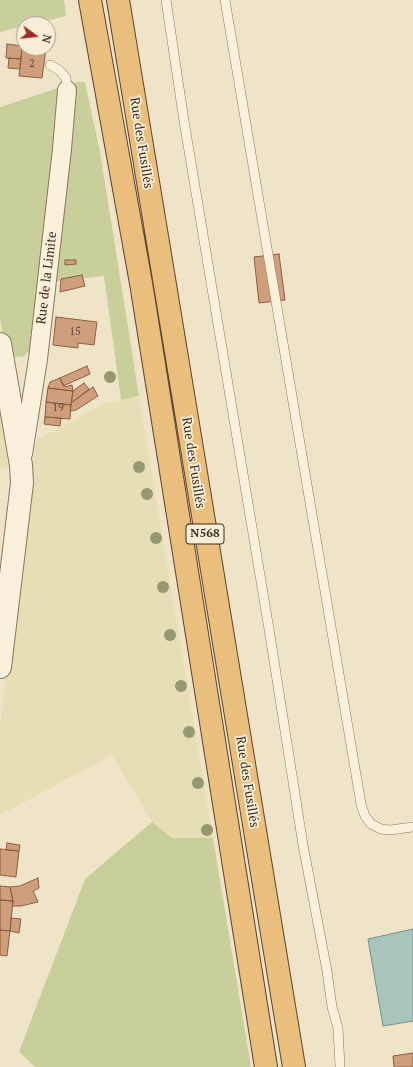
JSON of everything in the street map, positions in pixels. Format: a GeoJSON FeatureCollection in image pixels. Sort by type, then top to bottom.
{"type":"FeatureCollection","features":[{"type":"Feature","properties":{"kind":"highway","name":"Rue des Fusillés"},"geometry":{"type":"LineString","coordinates":[[90,0],[142,291],[266,1067]]}},
{"type":"Feature","properties":{"kind":"highway","name":"Rue des Fusillés"},"geometry":{"type":"LineString","coordinates":[[118,0],[294,1067]]}},
{"type":"Feature","properties":{"kind":"street","name":"Rue de la Limite"},"geometry":{"type":"LineString","coordinates":[[21,465],[38,359],[62,149],[67,90]]}},
{"type":"Feature","properties":{"kind":"street","name":"Rue de la Limite"},"geometry":{"type":"LineString","coordinates":[[0,344],[21,465],[22,483],[0,667]]}},
{"type":"Feature","properties":{"kind":"lane"},"geometry":{"type":"LineString","coordinates":[[166,0],[184,121],[269,629],[302,837],[327,970],[332,1007],[338,1028],[340,1067]]}},
{"type":"Feature","properties":{"kind":"lane"},"geometry":{"type":"LineString","coordinates":[[225,0],[361,804],[364,816],[371,824],[381,829],[390,830],[413,827]]}},
{"type":"Feature","properties":{"kind":"lane"},"geometry":{"type":"LineString","coordinates":[[50,65],[59,70],[66,78],[67,90]]}},
{"type":"Feature","properties":{"kind":"shaded area"},"geometry":{"type":"Polygon","coordinates":[[[0,375],[16,466],[0,468],[0,375]]]}},
{"type":"Feature","properties":{"kind":"shaded area"},"geometry":{"type":"Polygon","coordinates":[[[139,396],[213,838],[172,838],[152,822],[112,755],[0,815],[0,726],[36,440],[106,403],[139,396]]]}},
{"type":"Feature","properties":{"kind":"green space"},"geometry":{"type":"Polygon","coordinates":[[[0,0],[64,0],[66,16],[56,18],[56,16],[16,16],[16,28],[0,32],[0,0]]]}},
{"type":"Feature","properties":{"kind":"green space"},"geometry":{"type":"Polygon","coordinates":[[[77,82],[85,82],[100,152],[139,396],[121,400],[104,276],[57,281],[47,278],[67,90],[77,82]]]}},
{"type":"Feature","properties":{"kind":"green space"},"geometry":{"type":"Polygon","coordinates":[[[61,87],[31,349],[23,357],[15,357],[6,353],[0,318],[0,107],[61,87]]]}},
{"type":"Feature","properties":{"kind":"green space"},"geometry":{"type":"Polygon","coordinates":[[[152,822],[172,838],[213,838],[251,1067],[35,1067],[19,1052],[85,879],[152,822]]]}},
{"type":"Feature","properties":{"kind":"water"},"geometry":{"type":"Polygon","coordinates":[[[413,929],[413,1021],[383,1026],[368,939],[413,929]]]}},
{"type":"Feature","properties":{"kind":"building"},"geometry":{"type":"Polygon","coordinates":[[[7,44],[16,45],[16,56],[21,56],[21,59],[6,58],[7,44]]]}},
{"type":"Feature","properties":{"kind":"building"},"geometry":{"type":"Polygon","coordinates":[[[21,56],[45,56],[42,78],[19,76],[21,56]]]}},
{"type":"Feature","properties":{"kind":"building"},"geometry":{"type":"Polygon","coordinates":[[[9,58],[21,59],[20,69],[8,68],[9,58]]]}},
{"type":"Feature","properties":{"kind":"building"},"geometry":{"type":"Polygon","coordinates":[[[279,254],[285,300],[259,303],[254,257],[279,254]]]}},
{"type":"Feature","properties":{"kind":"building"},"geometry":{"type":"Polygon","coordinates":[[[65,260],[76,260],[76,264],[65,265],[65,260]]]}},
{"type":"Feature","properties":{"kind":"building"},"geometry":{"type":"Polygon","coordinates":[[[82,275],[85,286],[60,292],[61,279],[82,275]]]}},
{"type":"Feature","properties":{"kind":"building"},"geometry":{"type":"Polygon","coordinates":[[[56,317],[97,322],[94,345],[78,343],[78,348],[53,345],[56,317]]]}},
{"type":"Feature","properties":{"kind":"building"},"geometry":{"type":"Polygon","coordinates":[[[87,366],[90,374],[63,386],[60,378],[87,366]]]}},
{"type":"Feature","properties":{"kind":"building"},"geometry":{"type":"Polygon","coordinates":[[[60,378],[65,387],[72,385],[73,391],[48,388],[50,382],[60,378]]]}},
{"type":"Feature","properties":{"kind":"building"},"geometry":{"type":"Polygon","coordinates":[[[84,383],[89,389],[71,403],[73,391],[84,383]]]}},
{"type":"Feature","properties":{"kind":"building"},"geometry":{"type":"Polygon","coordinates":[[[93,387],[98,396],[76,410],[70,411],[71,403],[93,387]]]}},
{"type":"Feature","properties":{"kind":"building"},"geometry":{"type":"Polygon","coordinates":[[[48,388],[73,391],[71,405],[46,402],[48,388]]]}},
{"type":"Feature","properties":{"kind":"building"},"geometry":{"type":"Polygon","coordinates":[[[46,402],[71,405],[70,419],[45,417],[46,402]]]}},
{"type":"Feature","properties":{"kind":"building"},"geometry":{"type":"Polygon","coordinates":[[[45,417],[61,418],[60,426],[44,424],[45,417]]]}},
{"type":"Feature","properties":{"kind":"building"},"geometry":{"type":"Polygon","coordinates":[[[7,843],[20,845],[19,851],[6,850],[7,843]]]}},
{"type":"Feature","properties":{"kind":"building"},"geometry":{"type":"Polygon","coordinates":[[[0,849],[19,851],[16,877],[0,875],[0,849]]]}},
{"type":"Feature","properties":{"kind":"building"},"geometry":{"type":"Polygon","coordinates":[[[38,878],[39,888],[33,891],[38,902],[21,906],[12,906],[13,901],[10,887],[20,886],[38,878]]]}},
{"type":"Feature","properties":{"kind":"building"},"geometry":{"type":"Polygon","coordinates":[[[0,886],[10,887],[13,901],[0,900],[0,886]]]}},
{"type":"Feature","properties":{"kind":"building"},"geometry":{"type":"Polygon","coordinates":[[[0,900],[13,901],[10,931],[0,930],[0,900]]]}},
{"type":"Feature","properties":{"kind":"building"},"geometry":{"type":"Polygon","coordinates":[[[11,918],[21,919],[19,933],[10,931],[11,918]]]}},
{"type":"Feature","properties":{"kind":"building"},"geometry":{"type":"Polygon","coordinates":[[[0,930],[10,931],[7,956],[0,955],[0,930]]]}},
{"type":"Feature","properties":{"kind":"building"},"geometry":{"type":"Polygon","coordinates":[[[413,1053],[413,1067],[394,1067],[393,1056],[413,1053]]]}}]}
